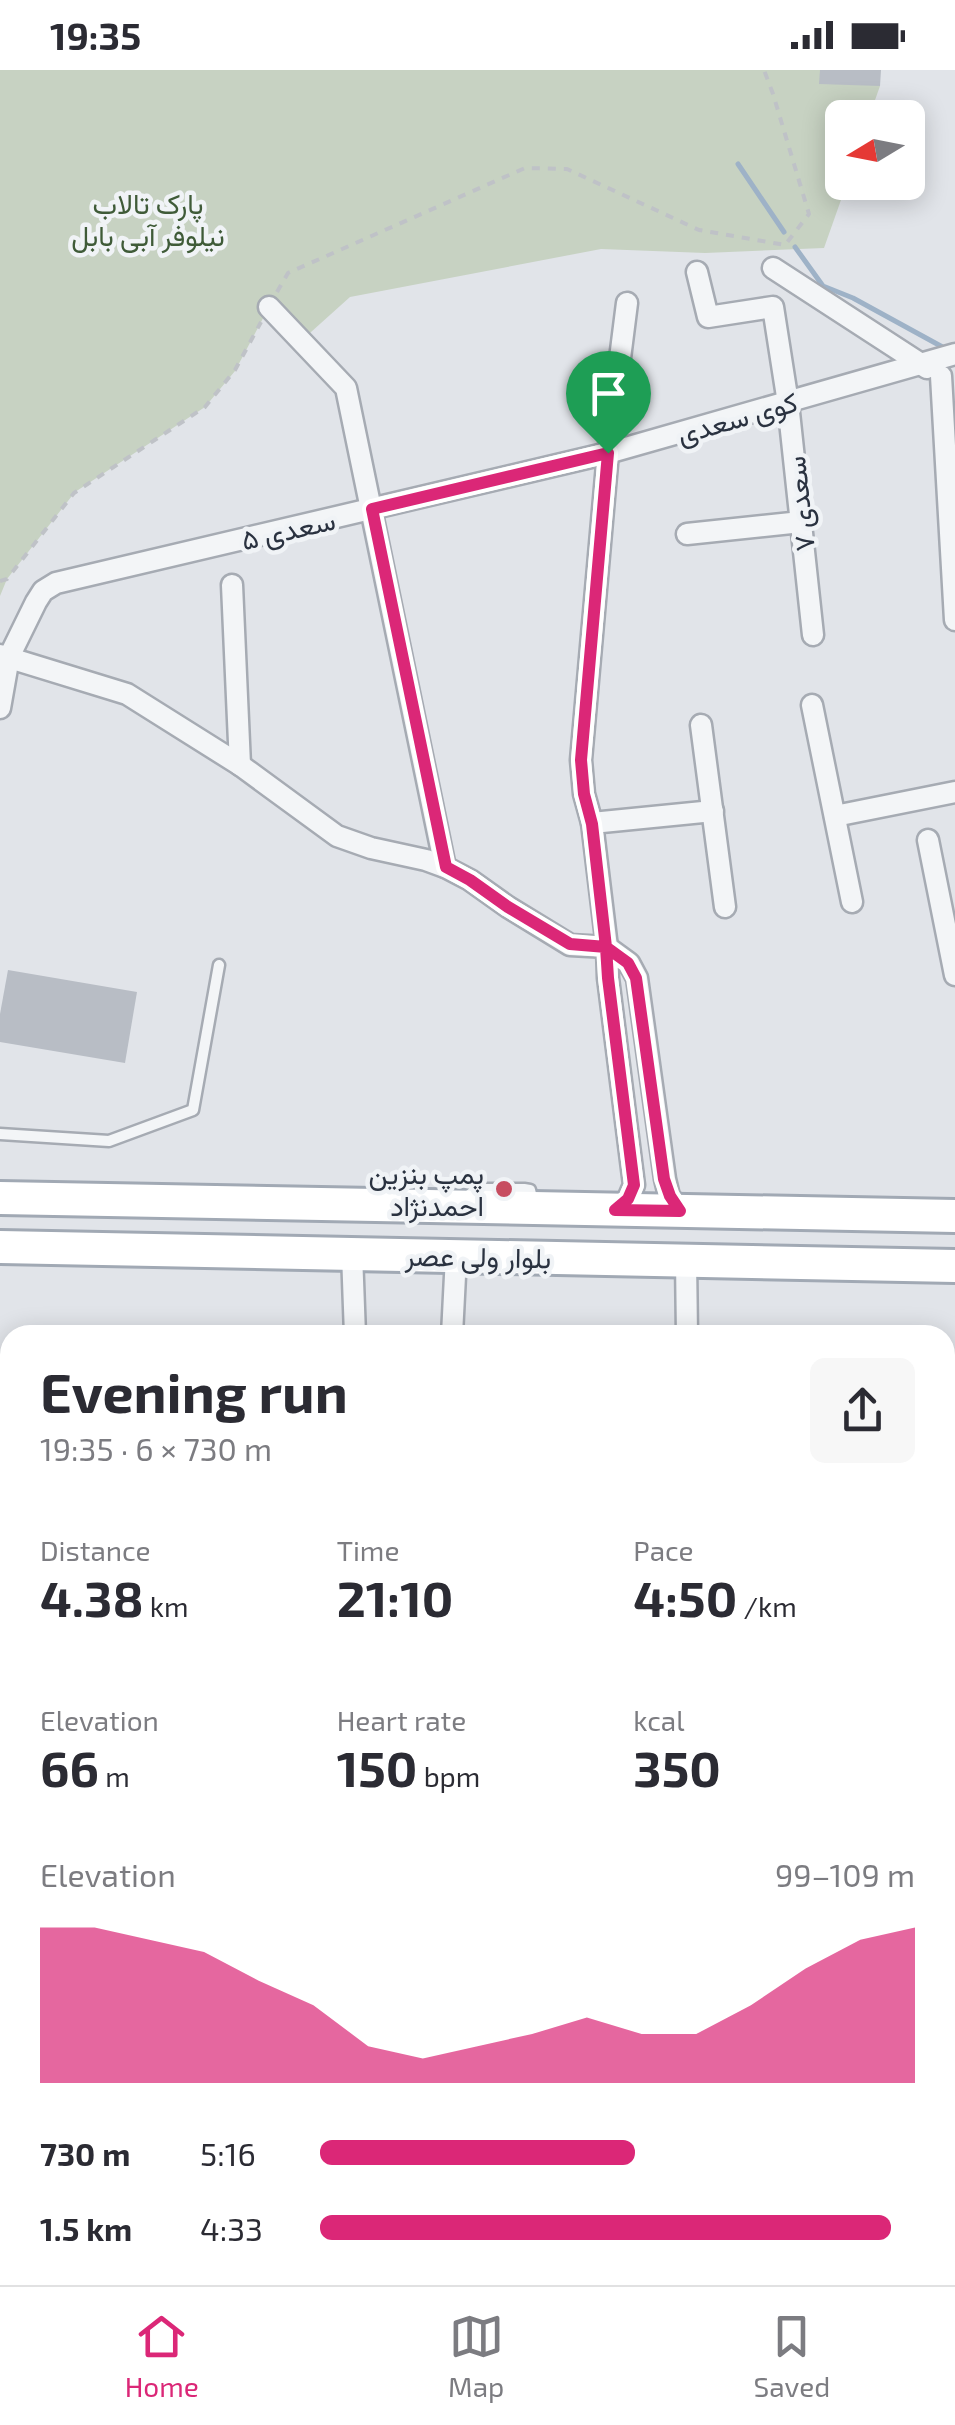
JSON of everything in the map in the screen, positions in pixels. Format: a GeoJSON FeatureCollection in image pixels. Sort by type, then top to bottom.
{"type":"FeatureCollection","features":[{"type":"Feature","properties":{"kind":"main road","name":"بلوار ولی عصر"},"geometry":{"type":"LineString","coordinates":[[0,1198],[955,1216]]}},
{"type":"Feature","properties":{"kind":"main road"},"geometry":{"type":"LineString","coordinates":[[90,1248],[92,1200]]}},
{"type":"Feature","properties":{"kind":"main road","name":"بلوار ولی عصر"},"geometry":{"type":"LineString","coordinates":[[0,1247],[955,1266]]}},
{"type":"Feature","properties":{"kind":"street"},"geometry":{"type":"LineString","coordinates":[[774,268],[943,367],[955,620]]}},
{"type":"Feature","properties":{"kind":"street","name":"سعدی ۷"},"geometry":{"type":"LineString","coordinates":[[697,272],[708,317],[774,308],[788,402],[812,635]]}},
{"type":"Feature","properties":{"kind":"street"},"geometry":{"type":"LineString","coordinates":[[615,1210],[628,1199],[634,1185],[581,760],[608,453],[627,303]]}},
{"type":"Feature","properties":{"kind":"street"},"geometry":{"type":"LineString","coordinates":[[269,307],[346,388],[446,867]]}},
{"type":"Feature","properties":{"kind":"street","name":"کوی سعدی"},"geometry":{"type":"LineString","coordinates":[[608,453],[788,402],[943,367]]}},
{"type":"Feature","properties":{"kind":"street","name":"سعدی ۵"},"geometry":{"type":"LineString","coordinates":[[0,708],[4,656],[43,591],[56,583],[608,453]]}},
{"type":"Feature","properties":{"kind":"street"},"geometry":{"type":"LineString","coordinates":[[688,534],[801,522]]}},
{"type":"Feature","properties":{"kind":"street"},"geometry":{"type":"LineString","coordinates":[[232,585],[240,765]]}},
{"type":"Feature","properties":{"kind":"street"},"geometry":{"type":"LineString","coordinates":[[4,656],[127,694],[240,765],[337,836],[446,867],[570,944],[606,947],[628,963],[636,978],[664,1179],[680,1211]]}},
{"type":"Feature","properties":{"kind":"street"},"geometry":{"type":"LineString","coordinates":[[812,705],[852,902]]}},
{"type":"Feature","properties":{"kind":"street"},"geometry":{"type":"LineString","coordinates":[[701,725],[724,907]]}},
{"type":"Feature","properties":{"kind":"street"},"geometry":{"type":"LineString","coordinates":[[835,816],[955,792]]}},
{"type":"Feature","properties":{"kind":"street"},"geometry":{"type":"LineString","coordinates":[[592,824],[713,811]]}},
{"type":"Feature","properties":{"kind":"street"},"geometry":{"type":"LineString","coordinates":[[928,840],[955,976]]}},
{"type":"Feature","properties":{"kind":"street"},"geometry":{"type":"LineString","coordinates":[[352,1254],[354,1325]]}},
{"type":"Feature","properties":{"kind":"street"},"geometry":{"type":"LineString","coordinates":[[453,1325],[456,1256]]}},
{"type":"Feature","properties":{"kind":"street"},"geometry":{"type":"LineString","coordinates":[[686,1260],[688,1325]]}},
{"type":"Feature","properties":{"kind":"lane"},"geometry":{"type":"LineString","coordinates":[[0,1134],[109,1141],[194,1110],[219,966]]}},
{"type":"Feature","properties":{"kind":"path"},"geometry":{"type":"LineString","coordinates":[[0,581],[7,579],[74,492],[205,407],[236,370],[288,272],[525,168],[567,169],[700,230],[785,245],[810,214],[764,70]]}},
{"type":"Feature","properties":{"kind":"green space","name":"پارک تالاب نیلوفر آبی بابل"},"geometry":{"type":"Polygon","coordinates":[[[0,70],[822,70],[880,86],[875,100],[825,100],[825,200],[841,200],[824,248],[705,253],[601,249],[350,297],[301,341],[269,307],[235,371],[205,407],[75,492],[7,579],[0,596],[0,70]]]}},
{"type":"Feature","properties":{"kind":"building"},"geometry":{"type":"Polygon","coordinates":[[[820,70],[881,70],[880,86],[819,84],[820,70]]]}},
{"type":"Feature","properties":{"kind":"building"},"geometry":{"type":"Polygon","coordinates":[[[8,970],[137,992],[125,1063],[0,1042],[0,1014],[8,970]]]}},
{"type":"Feature","properties":{"kind":"waterway"},"geometry":{"type":"LineString","coordinates":[[738,164],[784,232]]}},
{"type":"Feature","properties":{"kind":"waterway"},"geometry":{"type":"LineString","coordinates":[[795,247],[823,286],[948,350]]}},
{"type":"Feature","properties":{"kind":"place","name":"پمپ بنزین احمدنژاد"},"geometry":{"type":"Point","coordinates":[504,1189]}},
{"type":"Feature","properties":{"kind":"route"},"geometry":{"type":"LineString","coordinates":[[608,453],[372,509],[446,867],[570,944],[606,947],[634,1185],[628,1199],[615,1210],[680,1211],[664,1179],[636,978],[628,963],[606,947],[592,824],[584,794],[581,760],[608,453]]}}]}
